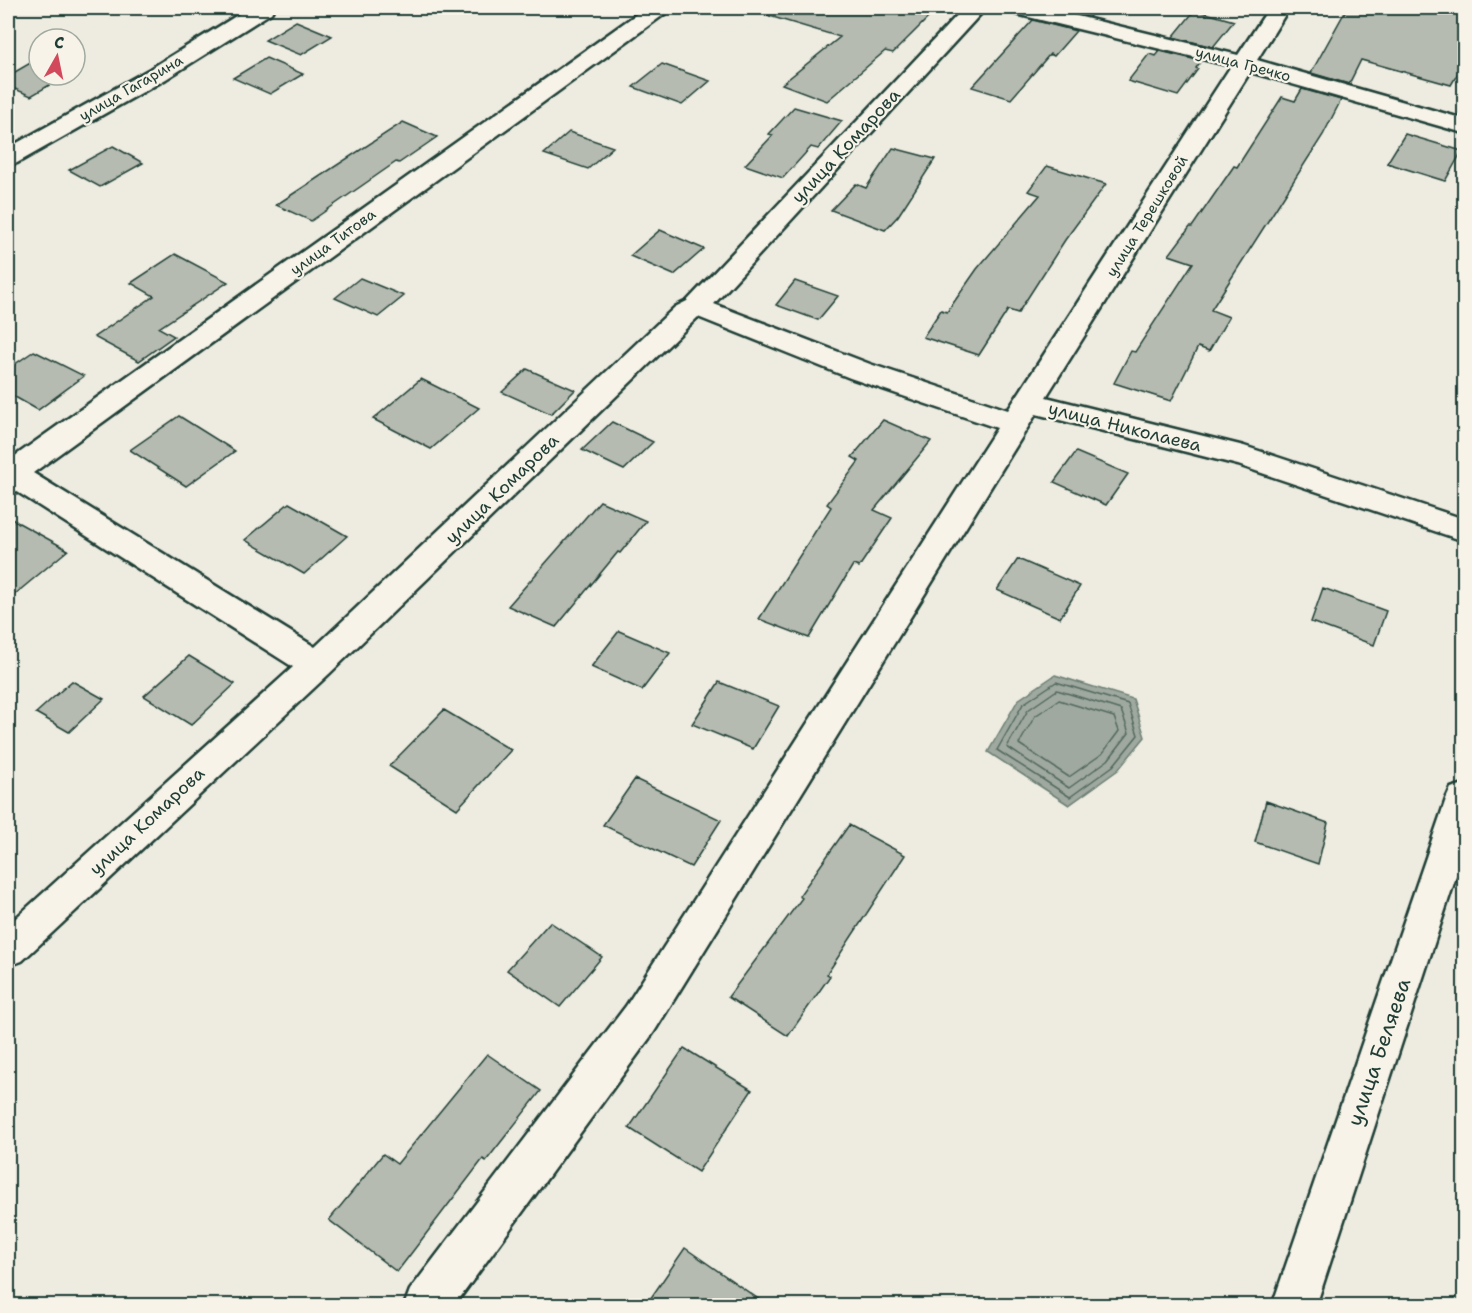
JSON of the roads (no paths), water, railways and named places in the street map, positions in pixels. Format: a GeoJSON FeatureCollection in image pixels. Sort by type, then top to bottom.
{"type":"FeatureCollection","features":[{"type":"Feature","properties":{"kind":"street","name":"улица Титова"},"geometry":{"type":"LineString","coordinates":[[9,474],[658,8]]}},
{"type":"Feature","properties":{"kind":"street","name":"улица Комарова"},"geometry":{"type":"LineString","coordinates":[[8,949],[317,665],[685,313],[696,307],[975,8]]}},
{"type":"Feature","properties":{"kind":"street","name":"улица Гречко"},"geometry":{"type":"LineString","coordinates":[[1020,8],[1244,63],[1464,126]]}},
{"type":"Feature","properties":{"kind":"street","name":"улица Терешковой"},"geometry":{"type":"LineString","coordinates":[[426,1305],[640,1019],[1279,8]]}},
{"type":"Feature","properties":{"kind":"street","name":"улица Гагарина"},"geometry":{"type":"LineString","coordinates":[[8,158],[158,74],[258,11]]}},
{"type":"Feature","properties":{"kind":"street","name":"улица Николаева"},"geometry":{"type":"LineString","coordinates":[[696,307],[860,371],[1022,413],[1244,456],[1464,530]]}},
{"type":"Feature","properties":{"kind":"street"},"geometry":{"type":"LineString","coordinates":[[9,474],[317,665]]}},
{"type":"Feature","properties":{"kind":"street","name":"улица Беляева"},"geometry":{"type":"LineString","coordinates":[[1294,1305],[1464,799]]}},
{"type":"Feature","properties":{"kind":"water"},"geometry":{"type":"Polygon","coordinates":[[[1055,675],[1133,699],[1145,737],[1118,770],[1069,805],[988,752],[1018,700],[1055,675]]]}}]}
